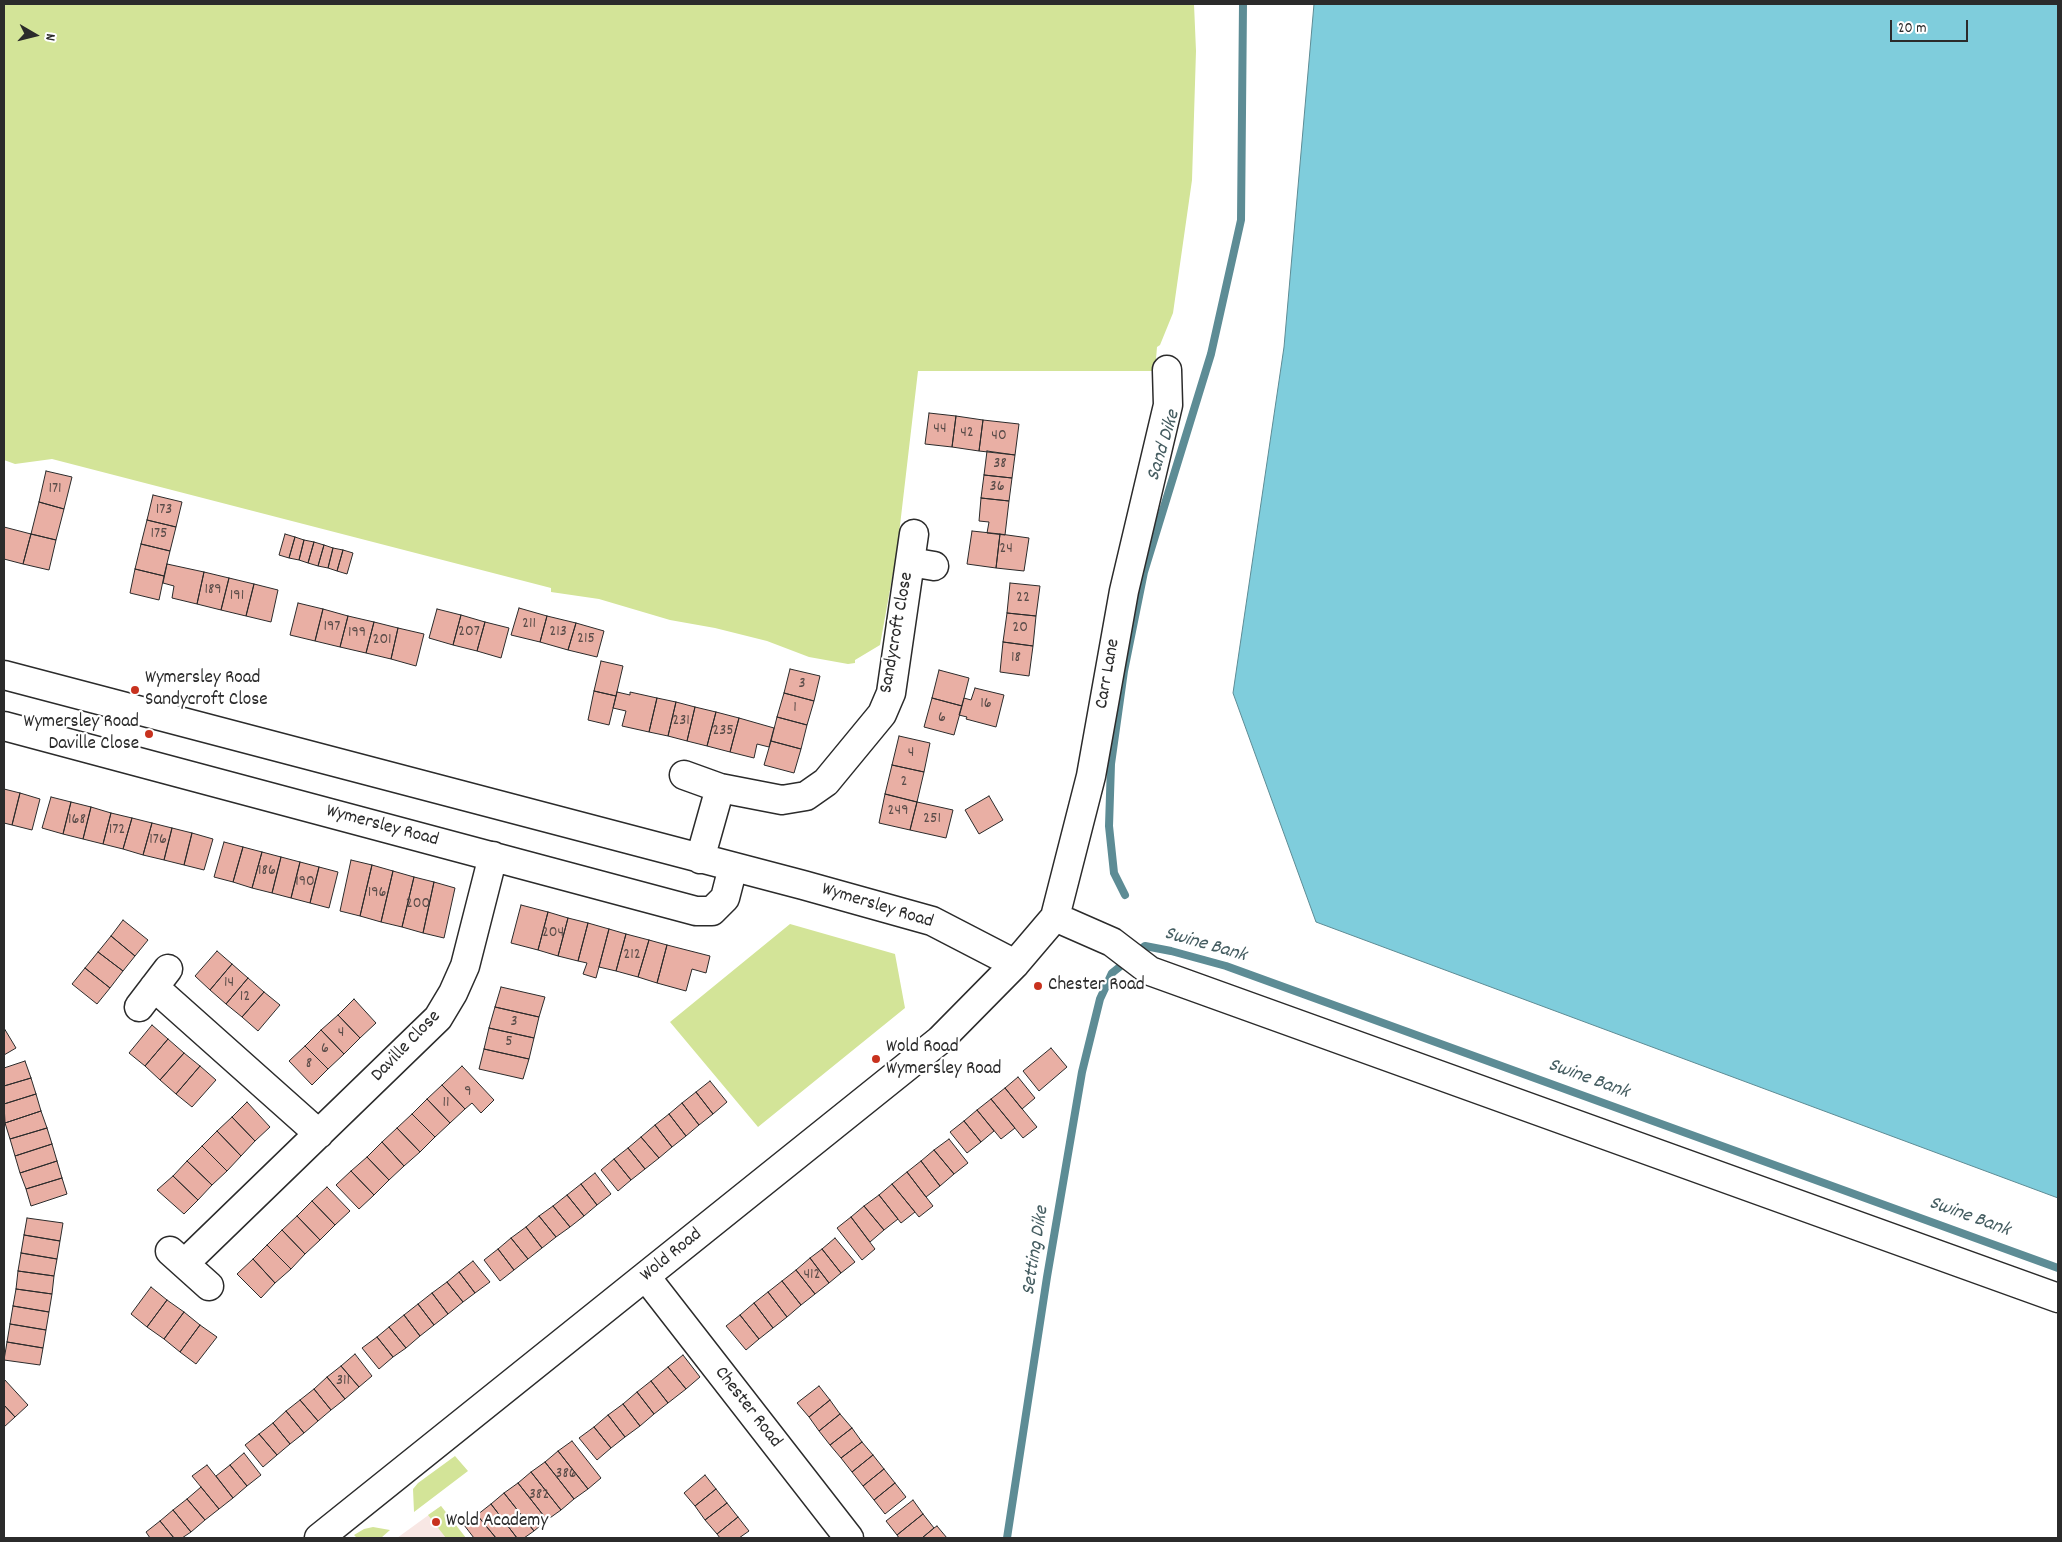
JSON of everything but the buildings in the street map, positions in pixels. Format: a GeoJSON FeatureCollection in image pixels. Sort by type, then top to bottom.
{"type":"FeatureCollection","features":[{"type":"Feature","properties":{"kind":"street","name":"Carr Lane"},"geometry":{"type":"LineString","coordinates":[[1016,964],[1055,918],[1091,776],[1124,591],[1168,405],[1168,370]]}},
{"type":"Feature","properties":{"kind":"street","name":"Sandycroft Close"},"geometry":{"type":"LineString","coordinates":[[684,775],[720,788],[782,800],[806,796],[826,782],[882,714],[891,692],[922,564],[914,534]]}},
{"type":"Feature","properties":{"kind":"street","name":"Wymersley Road"},"geometry":{"type":"LineString","coordinates":[[4,675],[932,921],[1016,964]]}},
{"type":"Feature","properties":{"kind":"street","name":"Wymersley Road"},"geometry":{"type":"LineString","coordinates":[[4,726],[696,911],[712,911],[725,898],[733,867]]}},
{"type":"Feature","properties":{"kind":"street"},"geometry":{"type":"LineString","coordinates":[[700,859],[720,788]]}},
{"type":"Feature","properties":{"kind":"street","name":"Daville Close"},"geometry":{"type":"LineString","coordinates":[[209,1286],[177,1257],[320,1134],[438,1018],[453,993],[465,966],[493,856]]}},
{"type":"Feature","properties":{"kind":"street"},"geometry":{"type":"LineString","coordinates":[[1055,918],[1112,942],[1150,971],[2058,1298]]}},
{"type":"Feature","properties":{"kind":"street","name":"Wold Road"},"geometry":{"type":"LineString","coordinates":[[319,1538],[940,1040],[1016,964]]}},
{"type":"Feature","properties":{"kind":"street"},"geometry":{"type":"LineString","coordinates":[[154,988],[320,1134]]}},
{"type":"Feature","properties":{"kind":"street","name":"Chester Road"},"geometry":{"type":"LineString","coordinates":[[646,1277],[850,1538]]}},
{"type":"Feature","properties":{"kind":"shaded area","name":"Wold Academy"},"geometry":{"type":"Polygon","coordinates":[[[441,1506],[466,1538],[397,1538],[441,1506]]]}},
{"type":"Feature","properties":{"kind":"green space"},"geometry":{"type":"Polygon","coordinates":[[[4,4],[1194,4],[1196,51],[1192,180],[1173,313],[1160,345],[1157,347],[1155,371],[918,371],[897,551],[880,645],[855,660],[855,663],[848,664],[809,657],[767,641],[715,628],[670,620],[599,599],[551,592],[551,588],[52,459],[15,464],[4,460],[4,4]]]}},
{"type":"Feature","properties":{"kind":"green space"},"geometry":{"type":"Polygon","coordinates":[[[790,924],[895,954],[905,1008],[758,1127],[670,1022],[790,924]]]}},
{"type":"Feature","properties":{"kind":"green space"},"geometry":{"type":"Polygon","coordinates":[[[455,1456],[468,1471],[414,1512],[413,1489],[418,1483],[455,1456]]]}},
{"type":"Feature","properties":{"kind":"green space"},"geometry":{"type":"Polygon","coordinates":[[[441,1506],[466,1538],[446,1538],[428,1515],[441,1506]]]}},
{"type":"Feature","properties":{"kind":"green space"},"geometry":{"type":"Polygon","coordinates":[[[373,1527],[390,1530],[381,1538],[357,1538],[354,1535],[364,1529],[373,1527]]]}},
{"type":"Feature","properties":{"kind":"water"},"geometry":{"type":"Polygon","coordinates":[[[1314,4],[2058,4],[2058,1198],[1316,922],[1233,693],[1284,347],[1314,4]]]}},
{"type":"Feature","properties":{"kind":"waterway","name":"Sand Dike"},"geometry":{"type":"LineString","coordinates":[[1125,895],[1114,873],[1109,826],[1111,764],[1124,671],[1144,572],[1211,354],[1241,220],[1243,4]]}},
{"type":"Feature","properties":{"kind":"waterway","name":"Swine Bank"},"geometry":{"type":"LineString","coordinates":[[1136,953],[1145,946],[1226,966],[2058,1268]]}},
{"type":"Feature","properties":{"kind":"waterway","name":"Setting Dike"},"geometry":{"type":"LineString","coordinates":[[1007,1538],[1047,1277],[1082,1072],[1100,999],[1112,973],[1127,961]]}},
{"type":"Feature","properties":{"kind":"place","name":"Wymersley Road Sandycroft Close"},"geometry":{"type":"Point","coordinates":[135,690]}},
{"type":"Feature","properties":{"kind":"place","name":"Wymersley Road Daville Close"},"geometry":{"type":"Point","coordinates":[149,734]}},
{"type":"Feature","properties":{"kind":"place","name":"Chester Road"},"geometry":{"type":"Point","coordinates":[1038,986]}},
{"type":"Feature","properties":{"kind":"place","name":"Wold Road Wymersley Road"},"geometry":{"type":"Point","coordinates":[876,1059]}},
{"type":"Feature","properties":{"kind":"place","name":"Wold Academy"},"geometry":{"type":"Point","coordinates":[436,1522]}}]}
